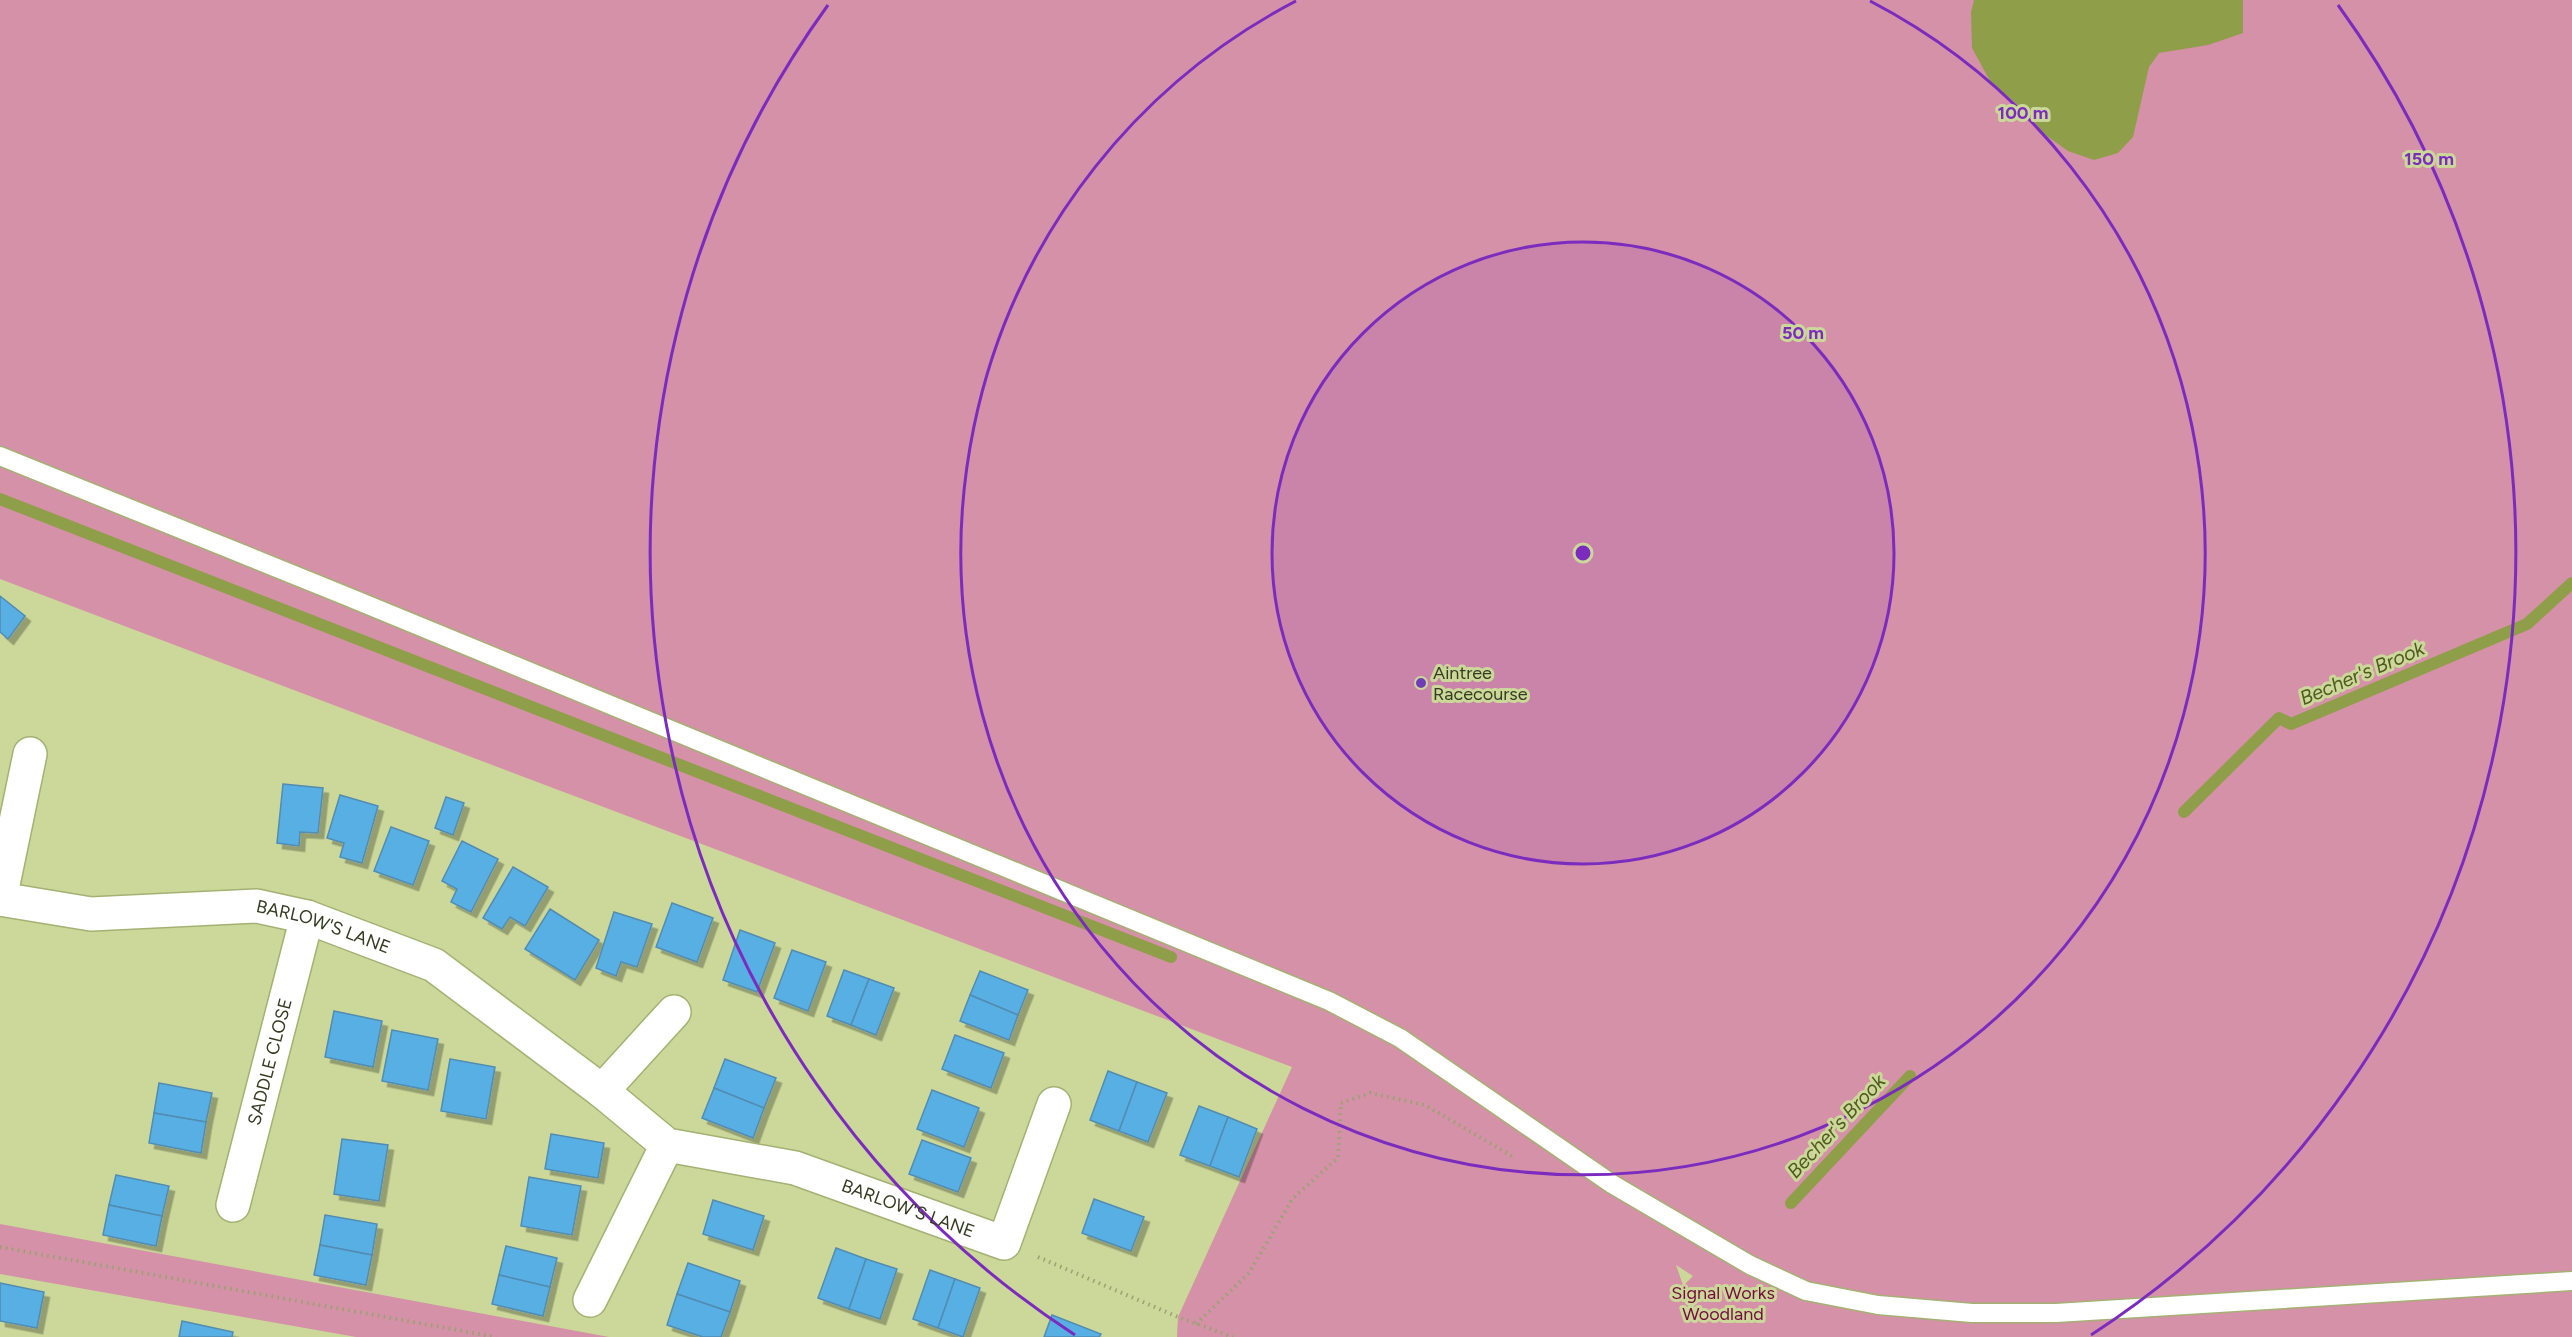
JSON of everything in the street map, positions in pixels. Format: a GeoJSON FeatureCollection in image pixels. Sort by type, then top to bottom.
{"type":"FeatureCollection","features":[{"type":"Feature","properties":{"kind":"street","name":"BARLOW'S LANE"},"geometry":{"type":"LineString","coordinates":[[30,754],[0,898],[91,914],[256,906],[307,917],[434,964],[602,1091],[667,1145],[795,1168],[1004,1243]]}},
{"type":"Feature","properties":{"kind":"street","name":"SADDLE CLOSE"},"geometry":{"type":"LineString","coordinates":[[233,1206],[307,917]]}},
{"type":"Feature","properties":{"kind":"street"},"geometry":{"type":"LineString","coordinates":[[602,1091],[674,1011]]}},
{"type":"Feature","properties":{"kind":"street"},"geometry":{"type":"LineString","coordinates":[[1004,1243],[1053,1104]]}},
{"type":"Feature","properties":{"kind":"street"},"geometry":{"type":"LineString","coordinates":[[590,1300],[667,1145]]}},
{"type":"Feature","properties":{"kind":"lane"},"geometry":{"type":"LineString","coordinates":[[0,456],[379,609],[1329,1001],[1400,1038],[1622,1190],[1750,1265],[1806,1291],[1878,1305],[1972,1313],[2056,1313],[2572,1281]]}},
{"type":"Feature","properties":{"kind":"path"},"geometry":{"type":"LineString","coordinates":[[1196,1324],[1249,1273],[1293,1198],[1338,1158],[1341,1103]]}},
{"type":"Feature","properties":{"kind":"path"},"geometry":{"type":"LineString","coordinates":[[1004,1243],[1196,1324],[1233,1337]]}},
{"type":"Feature","properties":{"kind":"path"},"geometry":{"type":"LineString","coordinates":[[0,1247],[496,1337]]}},
{"type":"Feature","properties":{"kind":"green space","name":"Aintree Racecourse"},"geometry":{"type":"Polygon","coordinates":[[[0,0],[2572,0],[2572,1337],[1177,1337],[1178,1317],[1292,1067],[0,579],[0,0]],[[1676,1265],[1683,1285],[1693,1276],[1676,1265]]]}},
{"type":"Feature","properties":{"kind":"green space"},"geometry":{"type":"Polygon","coordinates":[[[0,1224],[609,1337],[356,1337],[0,1274],[0,1224]]]}},
{"type":"Feature","properties":{"kind":"shaded area"},"geometry":{"type":"Polygon","coordinates":[[[1974,0],[2243,0],[2243,33],[2208,45],[2159,53],[2149,67],[2133,137],[2118,153],[2094,160],[2068,151],[2044,134],[2028,114],[1990,81],[1972,48],[1971,12],[1974,0]]]}},
{"type":"Feature","properties":{"kind":"building"},"geometry":{"type":"Polygon","coordinates":[[[0,596],[25,616],[8,639],[0,632],[0,596]]]}},
{"type":"Feature","properties":{"kind":"building"},"geometry":{"type":"Polygon","coordinates":[[[283,784],[323,788],[318,833],[300,832],[299,846],[277,843],[283,784]]]}},
{"type":"Feature","properties":{"kind":"building"},"geometry":{"type":"Polygon","coordinates":[[[340,795],[378,806],[362,863],[340,857],[344,843],[327,838],[340,795]]]}},
{"type":"Feature","properties":{"kind":"building"},"geometry":{"type":"Polygon","coordinates":[[[446,797],[464,803],[453,835],[435,828],[446,797]]]}},
{"type":"Feature","properties":{"kind":"building"},"geometry":{"type":"Polygon","coordinates":[[[391,827],[429,841],[413,885],[374,871],[391,827]]]}},
{"type":"Feature","properties":{"kind":"building"},"geometry":{"type":"Polygon","coordinates":[[[462,841],[498,859],[471,912],[451,902],[457,889],[442,881],[462,841]]]}},
{"type":"Feature","properties":{"kind":"building"},"geometry":{"type":"Polygon","coordinates":[[[513,867],[548,887],[525,926],[510,917],[502,929],[483,918],[513,867]]]}},
{"type":"Feature","properties":{"kind":"building"},"geometry":{"type":"Polygon","coordinates":[[[672,903],[713,918],[697,962],[656,947],[672,903]]]}},
{"type":"Feature","properties":{"kind":"building"},"geometry":{"type":"Polygon","coordinates":[[[550,909],[599,940],[575,980],[525,949],[550,909]]]}},
{"type":"Feature","properties":{"kind":"building"},"geometry":{"type":"Polygon","coordinates":[[[614,912],[652,924],[637,967],[621,962],[616,976],[596,968],[614,912]]]}},
{"type":"Feature","properties":{"kind":"building"},"geometry":{"type":"Polygon","coordinates":[[[740,930],[775,943],[757,992],[723,980],[740,930]]]}},
{"type":"Feature","properties":{"kind":"building"},"geometry":{"type":"Polygon","coordinates":[[[792,950],[826,962],[808,1011],[774,998],[792,950]]]}},
{"type":"Feature","properties":{"kind":"building"},"geometry":{"type":"Polygon","coordinates":[[[844,970],[869,979],[851,1025],[827,1016],[844,970]]]}},
{"type":"Feature","properties":{"kind":"building"},"geometry":{"type":"Polygon","coordinates":[[[980,971],[1028,990],[1018,1015],[970,995],[980,971]]]}},
{"type":"Feature","properties":{"kind":"building"},"geometry":{"type":"Polygon","coordinates":[[[869,979],[894,988],[876,1035],[851,1025],[869,979]]]}},
{"type":"Feature","properties":{"kind":"building"},"geometry":{"type":"Polygon","coordinates":[[[970,995],[1018,1015],[1009,1040],[960,1021],[970,995]]]}},
{"type":"Feature","properties":{"kind":"building"},"geometry":{"type":"Polygon","coordinates":[[[334,1011],[382,1021],[373,1067],[325,1057],[334,1011]]]}},
{"type":"Feature","properties":{"kind":"building"},"geometry":{"type":"Polygon","coordinates":[[[392,1030],[438,1039],[428,1090],[382,1081],[392,1030]]]}},
{"type":"Feature","properties":{"kind":"building"},"geometry":{"type":"Polygon","coordinates":[[[955,1035],[1004,1053],[991,1088],[942,1069],[955,1035]]]}},
{"type":"Feature","properties":{"kind":"building"},"geometry":{"type":"Polygon","coordinates":[[[450,1059],[495,1067],[486,1119],[441,1111],[450,1059]]]}},
{"type":"Feature","properties":{"kind":"building"},"geometry":{"type":"Polygon","coordinates":[[[725,1059],[776,1078],[764,1108],[714,1088],[725,1059]]]}},
{"type":"Feature","properties":{"kind":"building"},"geometry":{"type":"Polygon","coordinates":[[[1108,1071],[1137,1082],[1119,1131],[1090,1120],[1108,1071]]]}},
{"type":"Feature","properties":{"kind":"building"},"geometry":{"type":"Polygon","coordinates":[[[1137,1082],[1167,1093],[1148,1142],[1119,1131],[1137,1082]]]}},
{"type":"Feature","properties":{"kind":"building"},"geometry":{"type":"Polygon","coordinates":[[[159,1083],[212,1093],[206,1122],[154,1113],[159,1083]]]}},
{"type":"Feature","properties":{"kind":"building"},"geometry":{"type":"Polygon","coordinates":[[[714,1088],[764,1108],[753,1138],[702,1118],[714,1088]]]}},
{"type":"Feature","properties":{"kind":"building"},"geometry":{"type":"Polygon","coordinates":[[[932,1090],[979,1108],[964,1147],[917,1129],[932,1090]]]}},
{"type":"Feature","properties":{"kind":"building"},"geometry":{"type":"Polygon","coordinates":[[[1199,1106],[1228,1117],[1210,1166],[1180,1155],[1199,1106]]]}},
{"type":"Feature","properties":{"kind":"building"},"geometry":{"type":"Polygon","coordinates":[[[154,1113],[206,1122],[201,1153],[149,1143],[154,1113]]]}},
{"type":"Feature","properties":{"kind":"building"},"geometry":{"type":"Polygon","coordinates":[[[1228,1117],[1257,1129],[1239,1177],[1210,1166],[1228,1117]]]}},
{"type":"Feature","properties":{"kind":"building"},"geometry":{"type":"Polygon","coordinates":[[[551,1134],[604,1143],[598,1178],[545,1169],[551,1134]]]}},
{"type":"Feature","properties":{"kind":"building"},"geometry":{"type":"Polygon","coordinates":[[[342,1139],[388,1145],[379,1201],[334,1194],[342,1139]]]}},
{"type":"Feature","properties":{"kind":"building"},"geometry":{"type":"Polygon","coordinates":[[[922,1140],[971,1158],[958,1192],[909,1174],[922,1140]]]}},
{"type":"Feature","properties":{"kind":"building"},"geometry":{"type":"Polygon","coordinates":[[[116,1175],[169,1186],[162,1216],[109,1205],[116,1175]]]}},
{"type":"Feature","properties":{"kind":"building"},"geometry":{"type":"Polygon","coordinates":[[[529,1177],[581,1186],[572,1235],[521,1226],[529,1177]]]}},
{"type":"Feature","properties":{"kind":"building"},"geometry":{"type":"Polygon","coordinates":[[[1094,1199],[1144,1217],[1131,1251],[1082,1233],[1094,1199]]]}},
{"type":"Feature","properties":{"kind":"building"},"geometry":{"type":"Polygon","coordinates":[[[713,1200],[764,1216],[753,1250],[703,1234],[713,1200]]]}},
{"type":"Feature","properties":{"kind":"building"},"geometry":{"type":"Polygon","coordinates":[[[109,1205],[162,1216],[156,1246],[103,1235],[109,1205]]]}},
{"type":"Feature","properties":{"kind":"building"},"geometry":{"type":"Polygon","coordinates":[[[325,1215],[377,1224],[372,1255],[320,1245],[325,1215]]]}},
{"type":"Feature","properties":{"kind":"building"},"geometry":{"type":"Polygon","coordinates":[[[320,1245],[372,1255],[366,1285],[314,1275],[320,1245]]]}},
{"type":"Feature","properties":{"kind":"building"},"geometry":{"type":"Polygon","coordinates":[[[506,1246],[557,1258],[550,1287],[499,1275],[506,1246]]]}},
{"type":"Feature","properties":{"kind":"building"},"geometry":{"type":"Polygon","coordinates":[[[836,1248],[866,1259],[849,1309],[818,1298],[836,1248]]]}},
{"type":"Feature","properties":{"kind":"building"},"geometry":{"type":"Polygon","coordinates":[[[866,1259],[897,1269],[880,1319],[849,1309],[866,1259]]]}},
{"type":"Feature","properties":{"kind":"building"},"geometry":{"type":"Polygon","coordinates":[[[688,1263],[740,1281],[730,1312],[677,1294],[688,1263]]]}},
{"type":"Feature","properties":{"kind":"building"},"geometry":{"type":"Polygon","coordinates":[[[930,1270],[955,1279],[938,1328],[913,1319],[930,1270]]]}},
{"type":"Feature","properties":{"kind":"building"},"geometry":{"type":"Polygon","coordinates":[[[499,1275],[550,1287],[543,1316],[492,1304],[499,1275]]]}},
{"type":"Feature","properties":{"kind":"building"},"geometry":{"type":"Polygon","coordinates":[[[955,1279],[980,1288],[963,1337],[938,1328],[955,1279]]]}},
{"type":"Feature","properties":{"kind":"building"},"geometry":{"type":"Polygon","coordinates":[[[0,1283],[44,1292],[37,1328],[0,1321],[0,1283]]]}},
{"type":"Feature","properties":{"kind":"building"},"geometry":{"type":"Polygon","coordinates":[[[677,1294],[730,1312],[721,1337],[703,1337],[667,1325],[677,1294]]]}},
{"type":"Feature","properties":{"kind":"building"},"geometry":{"type":"Polygon","coordinates":[[[1052,1315],[1101,1334],[1099,1337],[1044,1337],[1052,1315]]]}},
{"type":"Feature","properties":{"kind":"building"},"geometry":{"type":"Polygon","coordinates":[[[182,1321],[233,1332],[232,1337],[179,1337],[182,1321]]]}},
{"type":"Feature","properties":{"kind":"waterway"},"geometry":{"type":"LineString","coordinates":[[0,499],[1171,957]]}},
{"type":"Feature","properties":{"kind":"waterway","name":"Becher's Brook"},"geometry":{"type":"LineString","coordinates":[[2184,812],[2279,718],[2291,724],[2527,624],[2572,583]]}},
{"type":"Feature","properties":{"kind":"waterway","name":"Becher's Brook"},"geometry":{"type":"LineString","coordinates":[[1791,1203],[1910,1076]]}},
{"type":"Feature","properties":{"kind":"place","name":"Aintree Racecourse"},"geometry":{"type":"Point","coordinates":[1421,683]}},
{"type":"Feature","properties":{"kind":"park label","name":"Signal Works Woodland"},"geometry":{"type":"Point","coordinates":[1723,1303]}}]}
